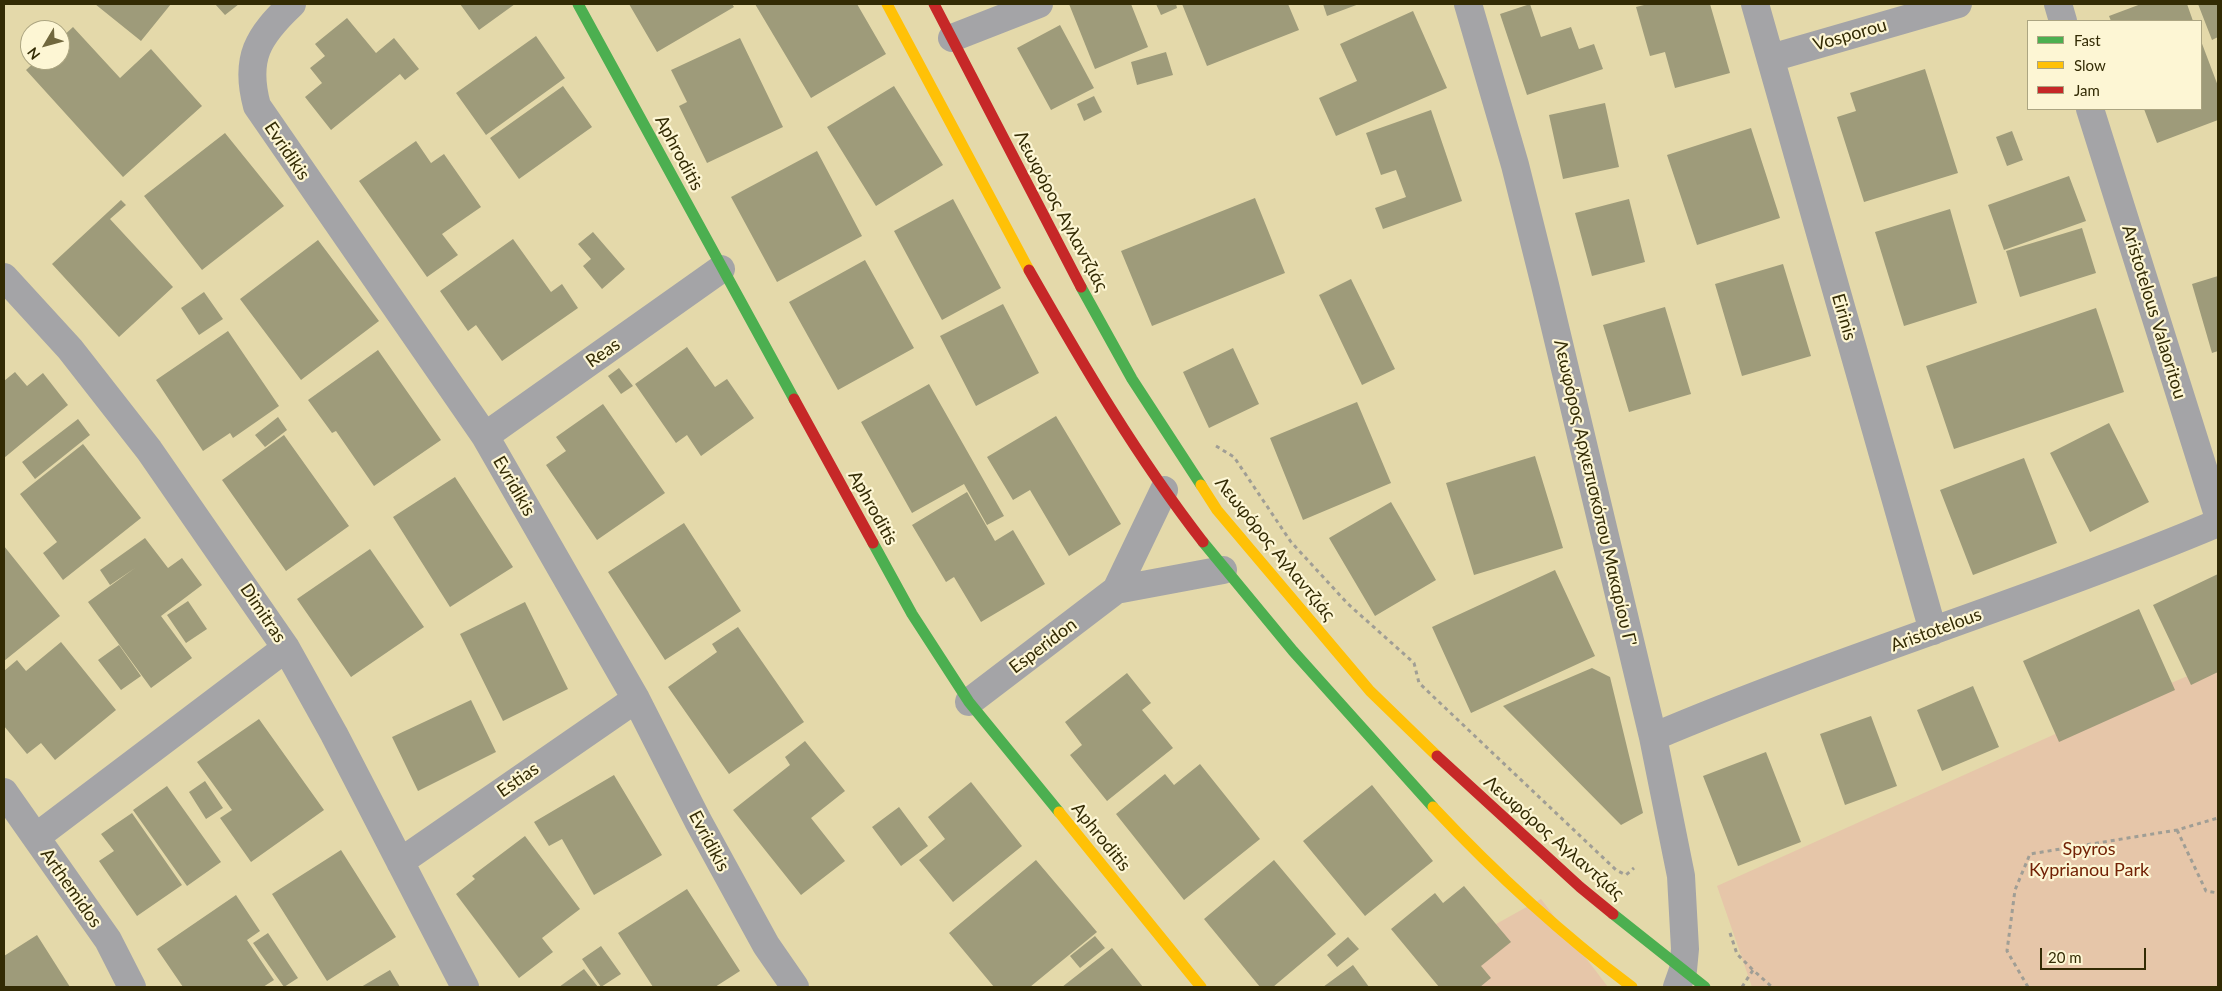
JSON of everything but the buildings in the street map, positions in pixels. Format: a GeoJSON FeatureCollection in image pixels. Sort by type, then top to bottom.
{"type":"FeatureCollection","features":[{"type":"Feature","properties":{"kind":"main road","name":"Aphroditis"},"geometry":{"type":"LineString","coordinates":[[578,4],[721,269],[912,614],[969,702],[1201,987]]}},
{"type":"Feature","properties":{"kind":"main road"},"geometry":{"type":"LineString","coordinates":[[888,4],[1038,286],[1087,370],[1164,490],[1223,570],[1400,772],[1478,855],[1565,936],[1632,987]]}},
{"type":"Feature","properties":{"kind":"main road","name":"Λεωφόρος Αγλαντζιάς"},"geometry":{"type":"LineString","coordinates":[[934,4],[1055,241],[1132,379],[1217,510],[1291,600],[1370,691],[1470,787],[1680,979],[1705,987]]}},
{"type":"Feature","properties":{"kind":"street","name":"Evridikis"},"geometry":{"type":"LineString","coordinates":[[292,4],[270,25],[255,54],[252,74],[257,106],[485,436],[636,699],[698,821],[766,945],[795,987]]}},
{"type":"Feature","properties":{"kind":"street"},"geometry":{"type":"LineString","coordinates":[[952,38],[1038,4]]}},
{"type":"Feature","properties":{"kind":"street","name":"Λεωφόρος Αρχιεπισκόπου Μακαρίου Γ'"},"geometry":{"type":"LineString","coordinates":[[1468,4],[1515,165],[1653,737],[1681,876],[1685,935],[1680,979]]}},
{"type":"Feature","properties":{"kind":"street","name":"Eirinis"},"geometry":{"type":"LineString","coordinates":[[1755,4],[1933,631]]}},
{"type":"Feature","properties":{"kind":"street","name":"Vosporou"},"geometry":{"type":"LineString","coordinates":[[1770,58],[1958,4]]}},
{"type":"Feature","properties":{"kind":"street"},"geometry":{"type":"LineString","coordinates":[[2058,4],[2063,20]]}},
{"type":"Feature","properties":{"kind":"street","name":"Aristotelous Valaoritou"},"geometry":{"type":"LineString","coordinates":[[2090,110],[2218,515]]}},
{"type":"Feature","properties":{"kind":"street","name":"Reas"},"geometry":{"type":"LineString","coordinates":[[485,436],[721,269]]}},
{"type":"Feature","properties":{"kind":"street","name":"Dimitras"},"geometry":{"type":"LineString","coordinates":[[4,277],[70,349],[149,450],[286,648],[465,987]]}},
{"type":"Feature","properties":{"kind":"street","name":"Esperidon"},"geometry":{"type":"LineString","coordinates":[[1116,590],[1164,490]]}},
{"type":"Feature","properties":{"kind":"street","name":"Aristotelous"},"geometry":{"type":"LineString","coordinates":[[1653,737],[1764,692],[2122,564],[2218,524]]}},
{"type":"Feature","properties":{"kind":"street","name":"Esperidon"},"geometry":{"type":"LineString","coordinates":[[969,702],[1116,590],[1223,570]]}},
{"type":"Feature","properties":{"kind":"street"},"geometry":{"type":"LineString","coordinates":[[36,837],[286,648]]}},
{"type":"Feature","properties":{"kind":"street","name":"Estias"},"geometry":{"type":"LineString","coordinates":[[400,862],[636,699]]}},
{"type":"Feature","properties":{"kind":"street","name":"Arthemidos"},"geometry":{"type":"LineString","coordinates":[[4,792],[108,940],[132,987]]}},
{"type":"Feature","properties":{"kind":"path"},"geometry":{"type":"LineString","coordinates":[[1215,445],[1234,457],[1291,542],[1348,604],[1414,663],[1419,682],[1616,870],[1626,874],[1634,868]]}},
{"type":"Feature","properties":{"kind":"path"},"geometry":{"type":"LineString","coordinates":[[2028,987],[2007,951],[2015,890],[2030,854],[2177,830],[2218,818]]}},
{"type":"Feature","properties":{"kind":"path"},"geometry":{"type":"LineString","coordinates":[[2177,830],[2206,891],[2218,894]]}},
{"type":"Feature","properties":{"kind":"path"},"geometry":{"type":"LineString","coordinates":[[1730,934],[1736,954],[1772,987]]}},
{"type":"Feature","properties":{"kind":"path"},"geometry":{"type":"LineString","coordinates":[[1742,987],[1753,970]]}},
{"type":"Feature","properties":{"kind":"green space","name":"Spyros Kyprianou Park"},"geometry":{"type":"Polygon","coordinates":[[[2218,663],[2218,987],[1752,987],[1717,886],[2122,704],[2218,663]]]}},
{"type":"Feature","properties":{"kind":"green space"},"geometry":{"type":"Polygon","coordinates":[[[1541,899],[1608,987],[1474,987],[1471,938],[1541,899]]]}},
{"type":"Feature","properties":{"kind":"traffic: fast"},"geometry":{"type":"LineString","coordinates":[[578,4],[794,399]]}},
{"type":"Feature","properties":{"kind":"traffic: fast"},"geometry":{"type":"LineString","coordinates":[[1081,287],[1132,379],[1201,485]]}},
{"type":"Feature","properties":{"kind":"traffic: fast"},"geometry":{"type":"LineString","coordinates":[[1203,542],[1293,651],[1433,807]]}},
{"type":"Feature","properties":{"kind":"traffic: fast"},"geometry":{"type":"LineString","coordinates":[[873,543],[912,614],[969,702],[1059,812]]}},
{"type":"Feature","properties":{"kind":"traffic: fast"},"geometry":{"type":"LineString","coordinates":[[1613,914],[1705,987]]}},
{"type":"Feature","properties":{"kind":"traffic: slow"},"geometry":{"type":"LineString","coordinates":[[887,4],[1029,270]]}},
{"type":"Feature","properties":{"kind":"traffic: slow"},"geometry":{"type":"LineString","coordinates":[[1201,485],[1217,510],[1370,691],[1437,756]]}},
{"type":"Feature","properties":{"kind":"traffic: slow"},"geometry":{"type":"LineString","coordinates":[[1433,807],[1529,902],[1632,987]]}},
{"type":"Feature","properties":{"kind":"traffic: slow"},"geometry":{"type":"LineString","coordinates":[[1059,812],[1201,987]]}},
{"type":"Feature","properties":{"kind":"traffic: jam"},"geometry":{"type":"LineString","coordinates":[[934,4],[1081,287]]}},
{"type":"Feature","properties":{"kind":"traffic: jam"},"geometry":{"type":"LineString","coordinates":[[1029,270],[1090,375],[1133,443],[1155,477],[1203,542]]}},
{"type":"Feature","properties":{"kind":"traffic: jam"},"geometry":{"type":"LineString","coordinates":[[794,399],[873,543]]}},
{"type":"Feature","properties":{"kind":"traffic: jam"},"geometry":{"type":"LineString","coordinates":[[1437,756],[1580,887],[1613,914]]}}]}
